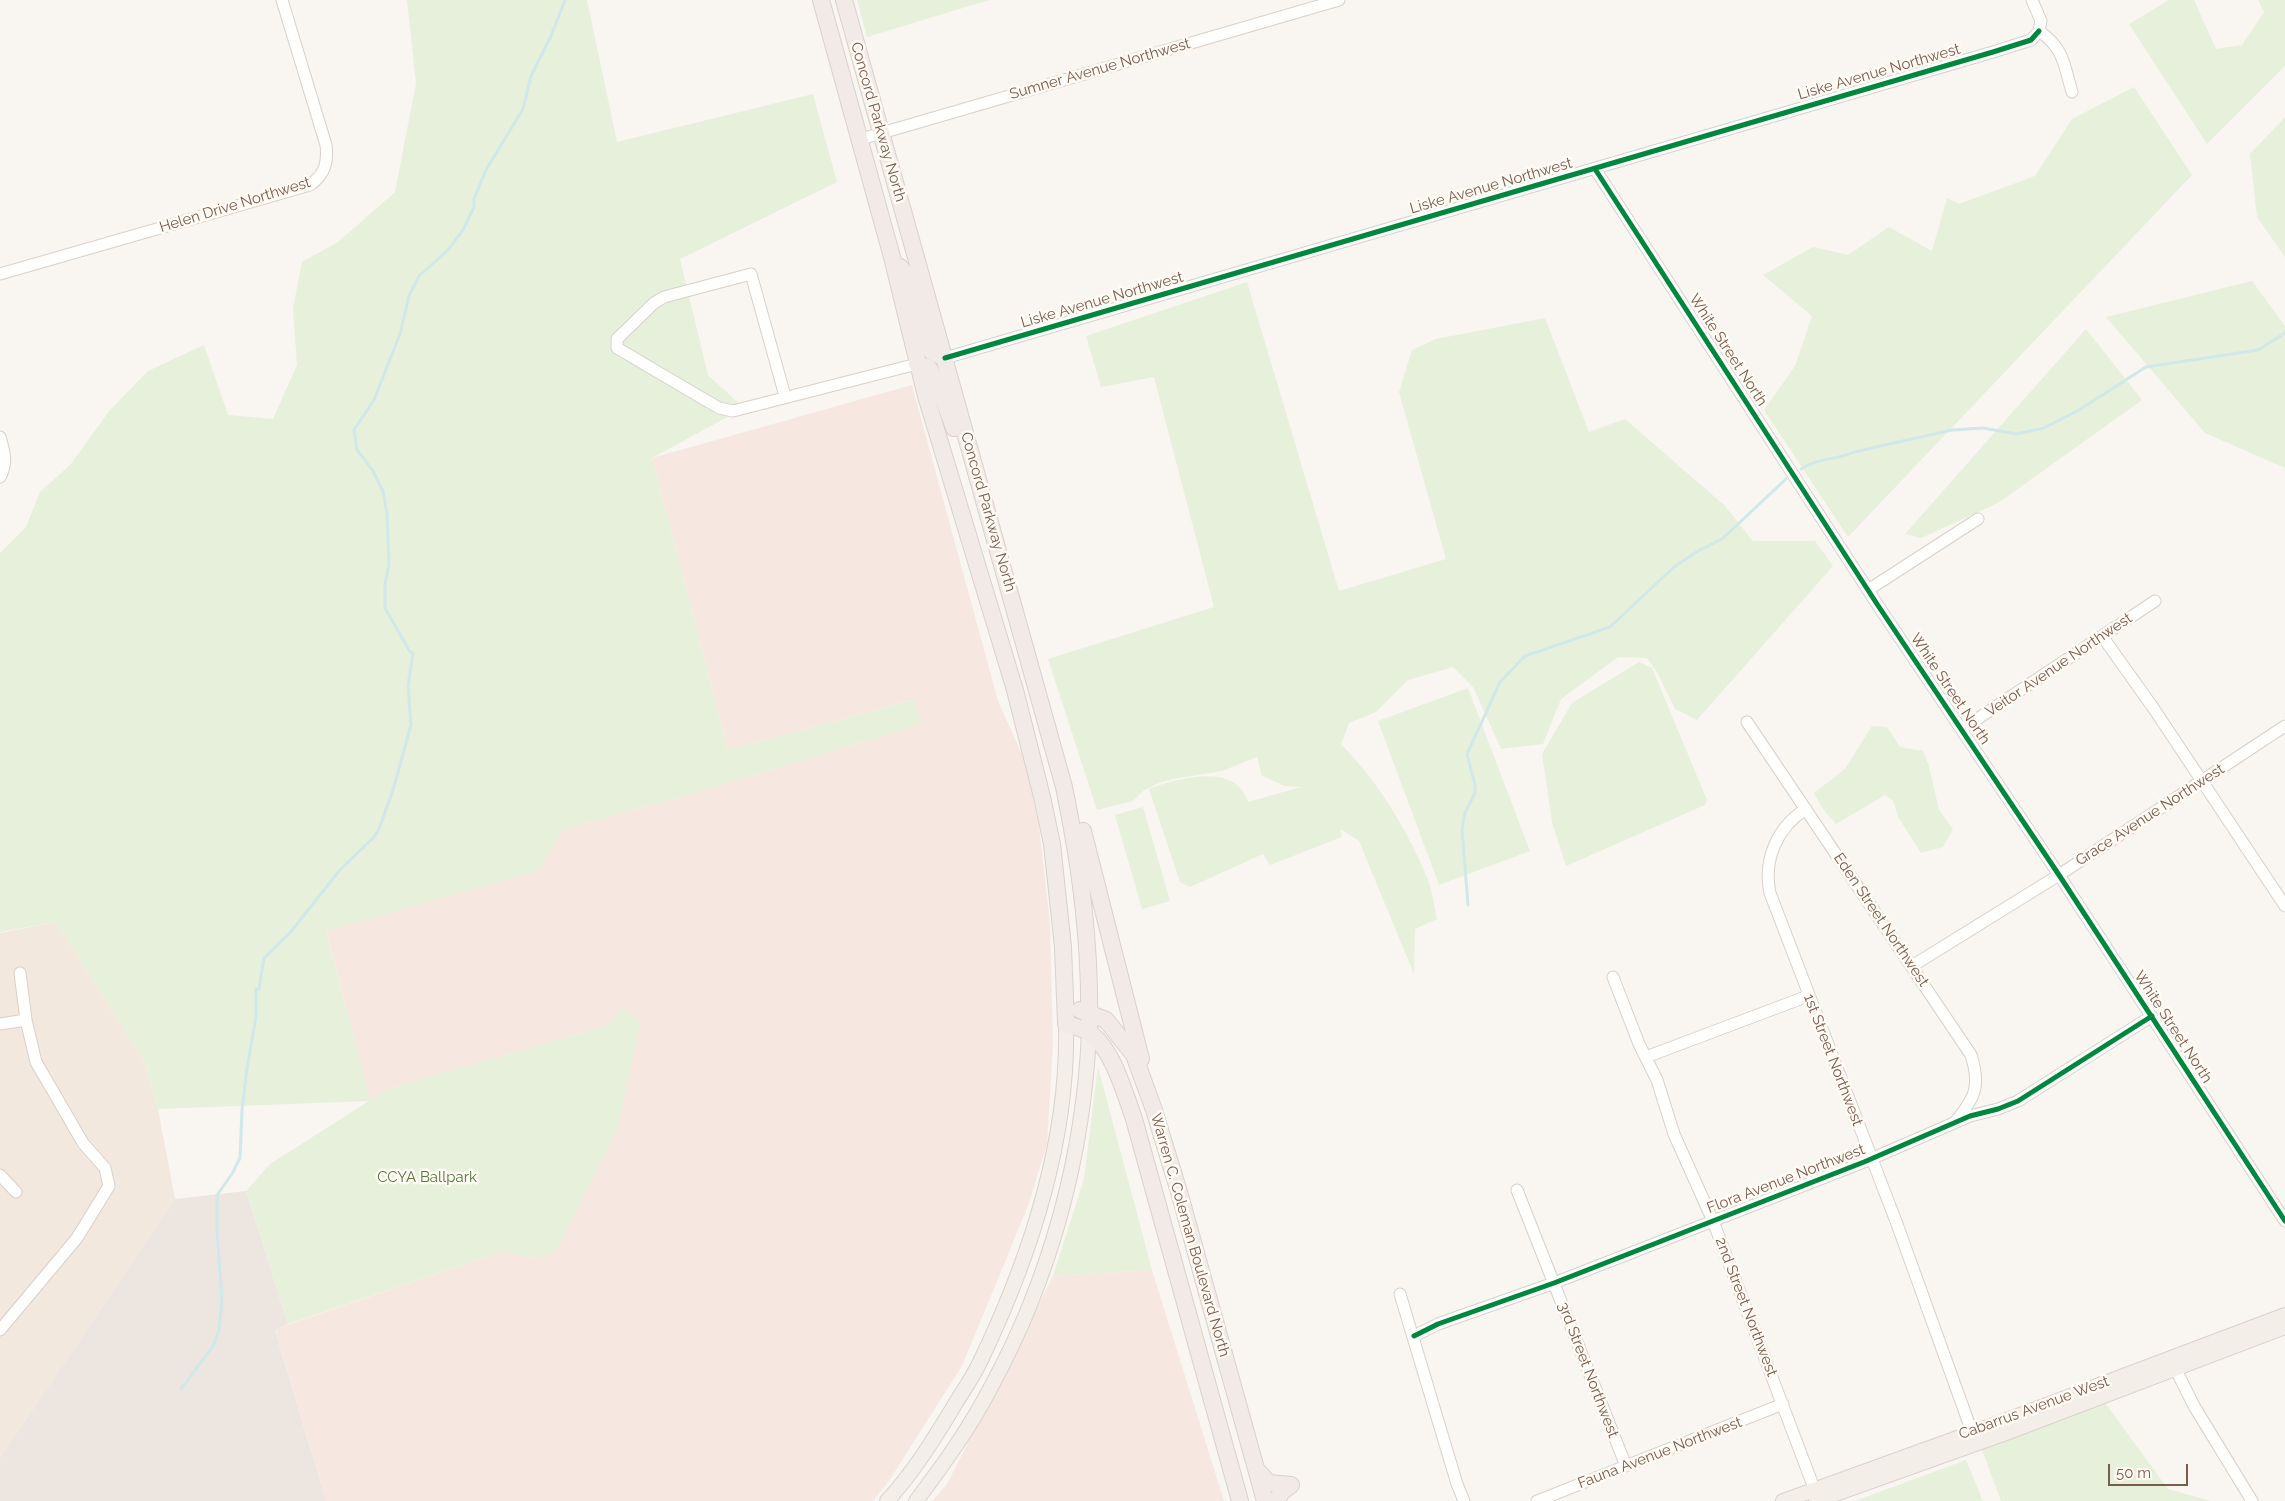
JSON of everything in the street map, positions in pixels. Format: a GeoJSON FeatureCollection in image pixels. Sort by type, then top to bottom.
{"type":"FeatureCollection","features":[{"type":"Feature","properties":{"kind":"highway","name":"Concord Parkway North"},"geometry":{"type":"LineString","coordinates":[[821,0],[861,139],[892,257],[917,364],[1015,690],[1052,844],[1064,947],[1066,1024]]}},
{"type":"Feature","properties":{"kind":"highway","name":"Concord Parkway North"},"geometry":{"type":"LineString","coordinates":[[844,0],[1064,786],[1076,846],[1090,962],[1089,1032]]}},
{"type":"Feature","properties":{"kind":"highway"},"geometry":{"type":"LineString","coordinates":[[892,257],[908,277],[932,352],[945,358]]}},
{"type":"Feature","properties":{"kind":"highway"},"geometry":{"type":"LineString","coordinates":[[917,364],[929,368],[938,385],[966,470],[991,523]]}},
{"type":"Feature","properties":{"kind":"highway"},"geometry":{"type":"LineString","coordinates":[[998,633],[1020,626]]}},
{"type":"Feature","properties":{"kind":"highway"},"geometry":{"type":"LineString","coordinates":[[1064,786],[1080,822],[1154,1110]]}},
{"type":"Feature","properties":{"kind":"highway","name":"Warren C. Coleman Boulevard North"},"geometry":{"type":"LineString","coordinates":[[1066,1006],[1089,1012],[1106,1020],[1134,1055],[1154,1110],[1265,1501]]}},
{"type":"Feature","properties":{"kind":"highway"},"geometry":{"type":"LineString","coordinates":[[1066,1024],[1089,1032]]}},
{"type":"Feature","properties":{"kind":"highway","name":"Warren C. Coleman Boulevard North"},"geometry":{"type":"LineString","coordinates":[[1089,1032],[1100,1042],[1114,1066],[1134,1118],[1240,1501]]}},
{"type":"Feature","properties":{"kind":"highway"},"geometry":{"type":"LineString","coordinates":[[1179,1277],[1200,1271]]}},
{"type":"Feature","properties":{"kind":"highway"},"geometry":{"type":"LineString","coordinates":[[1255,1466],[1268,1482],[1291,1485],[1282,1492],[1276,1501]]}},
{"type":"Feature","properties":{"kind":"main road"},"geometry":{"type":"LineString","coordinates":[[888,1501],[934,1439],[979,1364],[1012,1288],[1038,1216],[1049,1168],[1062,1094],[1066,1024]]}},
{"type":"Feature","properties":{"kind":"main road"},"geometry":{"type":"LineString","coordinates":[[916,1501],[946,1461],[991,1388],[1021,1328],[1047,1262],[1061,1211],[1078,1135],[1089,1032]]}},
{"type":"Feature","properties":{"kind":"main road","name":"Cabarrus Avenue West"},"geometry":{"type":"LineString","coordinates":[[1821,1498],[1972,1432],[2285,1315]]}},
{"type":"Feature","properties":{"kind":"main road","name":"Cabarrus Avenue West"},"geometry":{"type":"LineString","coordinates":[[1783,1501],[1821,1498],[2009,1432],[2285,1327]]}},
{"type":"Feature","properties":{"kind":"street","name":"Helen Drive Northwest"},"geometry":{"type":"LineString","coordinates":[[0,274],[310,185],[317,180],[326,168],[326,145],[282,0]]}},
{"type":"Feature","properties":{"kind":"street","name":"Sumner Avenue Northwest"},"geometry":{"type":"LineString","coordinates":[[861,139],[1339,0]]}},
{"type":"Feature","properties":{"kind":"street"},"geometry":{"type":"LineString","coordinates":[[2032,0],[2041,21],[2040,31],[2052,40],[2060,50],[2072,92]]}},
{"type":"Feature","properties":{"kind":"street","name":"Liske Avenue Northwest"},"geometry":{"type":"LineString","coordinates":[[945,358],[2019,44],[2031,40],[2040,31]]}},
{"type":"Feature","properties":{"kind":"street","name":"White Street North"},"geometry":{"type":"LineString","coordinates":[[1594,169],[1868,590],[2059,875],[2285,1222]]}},
{"type":"Feature","properties":{"kind":"street"},"geometry":{"type":"LineString","coordinates":[[785,396],[751,274],[664,297],[617,339],[617,348],[719,408],[733,411],[785,396],[917,364]]}},
{"type":"Feature","properties":{"kind":"street"},"geometry":{"type":"LineString","coordinates":[[0,437],[5,452],[2,473]]}},
{"type":"Feature","properties":{"kind":"street"},"geometry":{"type":"LineString","coordinates":[[1868,590],[1978,519]]}},
{"type":"Feature","properties":{"kind":"street","name":"Veitor Avenue Northwest"},"geometry":{"type":"LineString","coordinates":[[1962,729],[2155,601]]}},
{"type":"Feature","properties":{"kind":"street"},"geometry":{"type":"LineString","coordinates":[[2102,636],[2154,709],[2285,906]]}},
{"type":"Feature","properties":{"kind":"street","name":"Eden Street Northwest"},"geometry":{"type":"LineString","coordinates":[[1746,722],[1971,1055],[1976,1071],[1976,1087],[1968,1106],[1954,1123]]}},
{"type":"Feature","properties":{"kind":"street","name":"Grace Avenue Northwest"},"geometry":{"type":"LineString","coordinates":[[1912,966],[2059,875],[2285,726]]}},
{"type":"Feature","properties":{"kind":"street","name":"1st Street Northwest"},"geometry":{"type":"LineString","coordinates":[[1806,809],[1794,817],[1782,830],[1774,845],[1767,878],[1778,917],[1872,1160],[1972,1432]]}},
{"type":"Feature","properties":{"kind":"street"},"geometry":{"type":"LineString","coordinates":[[0,1330],[77,1238],[108,1186],[105,1168],[84,1143],[36,1062],[26,1020],[20,973]]}},
{"type":"Feature","properties":{"kind":"street","name":"2nd Street Northwest"},"geometry":{"type":"LineString","coordinates":[[1613,977],[1657,1080],[1674,1134],[1714,1221],[1783,1404],[1821,1498]]}},
{"type":"Feature","properties":{"kind":"street"},"geometry":{"type":"LineString","coordinates":[[1646,1057],[1808,996]]}},
{"type":"Feature","properties":{"kind":"street","name":"Flora Avenue Northwest"},"geometry":{"type":"LineString","coordinates":[[1414,1336],[1447,1320],[1554,1283],[1872,1160],[1954,1123],[2018,1101],[2152,1016]]}},
{"type":"Feature","properties":{"kind":"street"},"geometry":{"type":"LineString","coordinates":[[0,1024],[26,1020]]}},
{"type":"Feature","properties":{"kind":"street"},"geometry":{"type":"LineString","coordinates":[[1968,1106],[1972,1112],[1978,1114]]}},
{"type":"Feature","properties":{"kind":"street"},"geometry":{"type":"LineString","coordinates":[[0,1175],[16,1192]]}},
{"type":"Feature","properties":{"kind":"street","name":"3rd Street Northwest"},"geometry":{"type":"LineString","coordinates":[[1517,1190],[1626,1466]]}},
{"type":"Feature","properties":{"kind":"street"},"geometry":{"type":"LineString","coordinates":[[1400,1294],[1414,1336],[1456,1484],[1464,1501]]}},
{"type":"Feature","properties":{"kind":"street"},"geometry":{"type":"LineString","coordinates":[[2175,1368],[2194,1406],[2252,1501]]}},
{"type":"Feature","properties":{"kind":"street","name":"Fauna Avenue Northwest"},"geometry":{"type":"LineString","coordinates":[[1537,1501],[1783,1404]]}},
{"type":"Feature","properties":{"kind":"shaded area"},"geometry":{"type":"Polygon","coordinates":[[[912,385],[998,701],[1025,761],[1039,826],[1050,924],[1053,1044],[1047,1144],[1028,1206],[962,1366],[889,1481],[873,1501],[326,1501],[275,1329],[501,1252],[540,1258],[622,1008],[609,1025],[388,1089],[370,1101],[326,930],[539,870],[563,829],[695,793],[921,724],[913,700],[728,750],[652,458],[912,385]]]}},
{"type":"Feature","properties":{"kind":"shaded area"},"geometry":{"type":"Polygon","coordinates":[[[56,922],[144,1060],[158,1109],[175,1199],[0,1458],[0,933],[56,922]]]}},
{"type":"Feature","properties":{"kind":"shaded area"},"geometry":{"type":"Polygon","coordinates":[[[246,1191],[288,1324],[275,1330],[326,1501],[0,1501],[0,1458],[175,1199],[246,1191]]]}},
{"type":"Feature","properties":{"kind":"shaded area"},"geometry":{"type":"Polygon","coordinates":[[[1152,1270],[1224,1501],[932,1501],[947,1484],[1053,1276],[1152,1270]]]}},
{"type":"Feature","properties":{"kind":"green space","name":"CCYA Ballpark"},"geometry":{"type":"Polygon","coordinates":[[[407,0],[587,0],[617,142],[813,94],[837,182],[680,259],[708,375],[744,408],[652,458],[728,750],[914,700],[921,724],[695,793],[563,829],[540,870],[326,931],[370,1100],[388,1089],[609,1025],[622,1008],[641,1022],[617,1130],[555,1252],[540,1258],[501,1252],[288,1324],[246,1191],[270,1164],[369,1101],[158,1109],[144,1060],[56,922],[0,932],[0,553],[26,527],[40,492],[70,465],[110,410],[148,371],[204,345],[228,415],[273,419],[297,365],[293,308],[302,262],[338,242],[395,192],[416,83],[407,0]]]}},
{"type":"Feature","properties":{"kind":"green space"},"geometry":{"type":"Polygon","coordinates":[[[857,0],[989,0],[867,37],[857,0]]]}},
{"type":"Feature","properties":{"kind":"green space"},"geometry":{"type":"Polygon","coordinates":[[[2169,0],[2194,0],[2216,49],[2242,45],[2264,12],[2258,0],[2285,0],[2285,66],[2207,144],[2129,24],[2169,0]]]}},
{"type":"Feature","properties":{"kind":"green space"},"geometry":{"type":"Polygon","coordinates":[[[2134,87],[2192,175],[1848,537],[1764,410],[1795,366],[1812,316],[1763,275],[1813,247],[1848,255],[1889,227],[1932,251],[1947,198],[1959,204],[2035,176],[2072,119],[2134,87]]]}},
{"type":"Feature","properties":{"kind":"green space"},"geometry":{"type":"Polygon","coordinates":[[[2285,117],[2285,257],[2257,217],[2250,154],[2285,117]]]}},
{"type":"Feature","properties":{"kind":"green space"},"geometry":{"type":"Polygon","coordinates":[[[2252,281],[2285,326],[2285,468],[2205,433],[2106,317],[2252,281]]]}},
{"type":"Feature","properties":{"kind":"green space"},"geometry":{"type":"Polygon","coordinates":[[[1247,282],[1339,591],[1446,559],[1399,392],[1412,350],[1436,339],[1545,318],[1589,432],[1625,419],[1724,505],[1753,541],[1815,541],[1833,566],[1697,720],[1675,709],[1657,672],[1647,658],[1618,657],[1561,699],[1543,744],[1501,749],[1473,687],[1453,667],[1408,680],[1376,712],[1349,723],[1341,744],[1390,805],[1418,857],[1431,891],[1437,919],[1415,929],[1414,974],[1359,841],[1340,829],[1342,837],[1270,865],[1263,854],[1190,887],[1180,882],[1149,789],[1182,779],[1207,776],[1219,777],[1230,780],[1238,786],[1248,802],[1301,787],[1285,786],[1262,776],[1257,757],[1222,771],[1158,783],[1143,791],[1133,801],[1097,810],[1048,659],[1214,607],[1154,377],[1101,387],[1086,336],[1247,282]]]}},
{"type":"Feature","properties":{"kind":"green space"},"geometry":{"type":"Polygon","coordinates":[[[2086,329],[2142,400],[1998,503],[1921,538],[1905,534],[2086,329]]]}},
{"type":"Feature","properties":{"kind":"green space"},"geometry":{"type":"Polygon","coordinates":[[[1639,662],[1652,668],[1707,800],[1705,805],[1566,866],[1552,822],[1542,754],[1572,703],[1639,662]]]}},
{"type":"Feature","properties":{"kind":"green space"},"geometry":{"type":"Polygon","coordinates":[[[1468,688],[1530,851],[1439,885],[1378,721],[1468,688]]]}},
{"type":"Feature","properties":{"kind":"green space"},"geometry":{"type":"Polygon","coordinates":[[[1872,726],[1887,727],[1900,747],[1923,751],[1929,766],[1939,810],[1953,829],[1943,847],[1921,853],[1898,817],[1893,800],[1885,795],[1836,824],[1823,809],[1814,793],[1845,769],[1872,726]]]}},
{"type":"Feature","properties":{"kind":"green space"},"geometry":{"type":"Polygon","coordinates":[[[1143,807],[1170,901],[1142,909],[1115,815],[1143,807]]]}},
{"type":"Feature","properties":{"kind":"green space"},"geometry":{"type":"Polygon","coordinates":[[[1098,1067],[1152,1270],[1053,1276],[1084,1179],[1098,1067]]]}},
{"type":"Feature","properties":{"kind":"green space"},"geometry":{"type":"Polygon","coordinates":[[[2100,1396],[2168,1489],[2211,1501],[2001,1501],[1979,1442],[2100,1396]]]}},
{"type":"Feature","properties":{"kind":"green space"},"geometry":{"type":"Polygon","coordinates":[[[1966,1460],[1983,1501],[1855,1501],[1966,1460]]]}},
{"type":"Feature","properties":{"kind":"waterway"},"geometry":{"type":"LineString","coordinates":[[181,1389],[213,1346],[219,1330],[222,1299],[217,1232],[217,1195],[232,1174],[240,1158],[242,1110],[256,1017],[256,989],[259,989],[264,958],[290,933],[339,871],[374,837],[379,829],[393,790],[411,725],[408,686],[413,653],[410,652],[385,608],[385,584],[389,565],[387,514],[383,491],[373,471],[357,450],[354,430],[374,400],[400,334],[409,296],[419,276],[448,250],[463,230],[474,207],[474,199],[486,170],[523,109],[531,76],[551,36],[565,0]]}},
{"type":"Feature","properties":{"kind":"waterway"},"geometry":{"type":"LineString","coordinates":[[1801,469],[1807,465],[1854,452],[1952,430],[1983,428],[2016,434],[2044,428],[2079,410],[2146,367],[2258,350],[2285,333]]}},
{"type":"Feature","properties":{"kind":"waterway"},"geometry":{"type":"LineString","coordinates":[[1468,905],[1462,829],[1465,813],[1475,793],[1475,785],[1467,754],[1500,682],[1525,656],[1610,627],[1674,567],[1698,551],[1722,539],[1786,479]]}},
{"type":"Feature","properties":{"kind":"cycle path"},"geometry":{"type":"LineString","coordinates":[[945,358],[1993,52],[2031,40],[2039,31]]}},
{"type":"Feature","properties":{"kind":"cycle path"},"geometry":{"type":"LineString","coordinates":[[1595,169],[1877,604],[2059,875],[2285,1221]]}},
{"type":"Feature","properties":{"kind":"cycle path"},"geometry":{"type":"LineString","coordinates":[[1414,1336],[1438,1324],[1554,1283],[1864,1162],[1970,1116],[1998,1109],[2018,1101],[2152,1016]]}}]}
